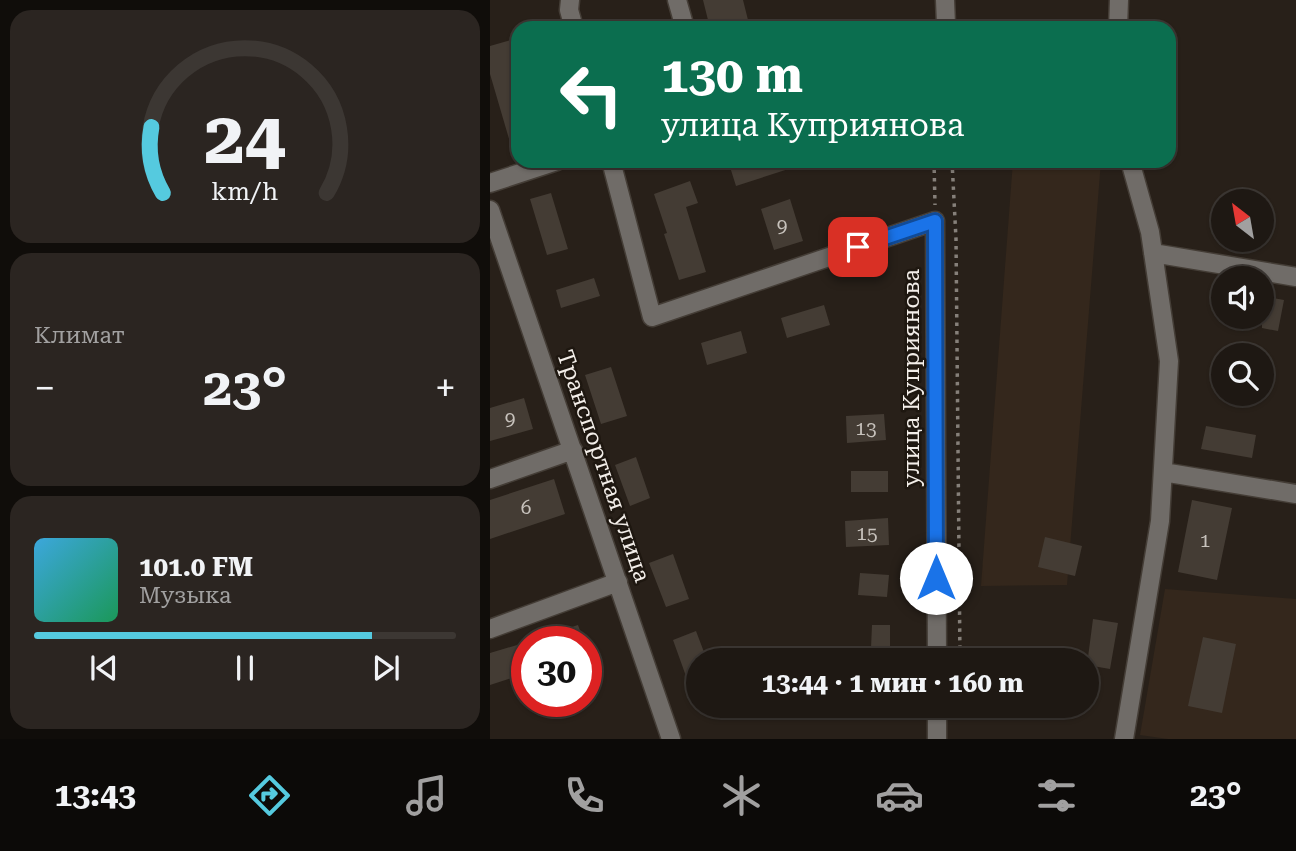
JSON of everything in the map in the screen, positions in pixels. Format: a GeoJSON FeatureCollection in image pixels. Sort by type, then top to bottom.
{"type":"FeatureCollection","features":[{"type":"Feature","properties":{"kind":"street"},"geometry":{"type":"LineString","coordinates":[[570,0],[572,21]]}},
{"type":"Feature","properties":{"kind":"street"},"geometry":{"type":"LineString","coordinates":[[677,0],[683,21]]}},
{"type":"Feature","properties":{"kind":"street"},"geometry":{"type":"LineString","coordinates":[[945,0],[946,21]]}},
{"type":"Feature","properties":{"kind":"street"},"geometry":{"type":"LineString","coordinates":[[1118,21],[1119,0]]}},
{"type":"Feature","properties":{"kind":"street"},"geometry":{"type":"LineString","coordinates":[[490,183],[536,168]]}},
{"type":"Feature","properties":{"kind":"street","name":"улица Куприянова"},"geometry":{"type":"LineString","coordinates":[[613,168],[652,317],[935,221],[937,648]]}},
{"type":"Feature","properties":{"kind":"street"},"geometry":{"type":"LineString","coordinates":[[1124,739],[1160,521],[1169,361],[1150,232],[1132,168]]}},
{"type":"Feature","properties":{"kind":"street","name":"Транспортная улица"},"geometry":{"type":"LineString","coordinates":[[490,210],[671,739]]}},
{"type":"Feature","properties":{"kind":"street"},"geometry":{"type":"LineString","coordinates":[[1153,253],[1296,277]]}},
{"type":"Feature","properties":{"kind":"street"},"geometry":{"type":"LineString","coordinates":[[490,479],[573,450]]}},
{"type":"Feature","properties":{"kind":"street"},"geometry":{"type":"LineString","coordinates":[[1163,472],[1296,494]]}},
{"type":"Feature","properties":{"kind":"street"},"geometry":{"type":"LineString","coordinates":[[490,629],[618,582]]}},
{"type":"Feature","properties":{"kind":"street"},"geometry":{"type":"LineString","coordinates":[[937,718],[937,739]]}},
{"type":"Feature","properties":{"kind":"path"},"geometry":{"type":"LineString","coordinates":[[934,168],[935,221]]}},
{"type":"Feature","properties":{"kind":"path"},"geometry":{"type":"LineString","coordinates":[[952,168],[956,239],[960,648]]}},
{"type":"Feature","properties":{"kind":"shaded area"},"geometry":{"type":"Polygon","coordinates":[[[1012,168],[1100,168],[1067,585],[981,586],[1012,168]]]}},
{"type":"Feature","properties":{"kind":"shaded area"},"geometry":{"type":"Polygon","coordinates":[[[1165,589],[1296,599],[1296,739],[1168,739],[1140,735],[1165,589]]]}},
{"type":"Feature","properties":{"kind":"building"},"geometry":{"type":"Polygon","coordinates":[[[703,0],[743,0],[748,21],[708,21],[703,0]]]}},
{"type":"Feature","properties":{"kind":"building"},"geometry":{"type":"Polygon","coordinates":[[[511,40],[511,146],[490,74],[490,46],[511,40]]]}},
{"type":"Feature","properties":{"kind":"building"},"geometry":{"type":"Polygon","coordinates":[[[730,168],[792,168],[736,186],[730,168]]]}},
{"type":"Feature","properties":{"kind":"building"},"geometry":{"type":"Polygon","coordinates":[[[690,181],[698,203],[686,207],[706,272],[679,280],[654,194],[690,181]]]}},
{"type":"Feature","properties":{"kind":"building"},"geometry":{"type":"Polygon","coordinates":[[[551,193],[568,249],[547,255],[530,199],[551,193]]]}},
{"type":"Feature","properties":{"kind":"building"},"geometry":{"type":"Polygon","coordinates":[[[790,199],[803,241],[774,250],[761,209],[790,199]]]}},
{"type":"Feature","properties":{"kind":"building"},"geometry":{"type":"Polygon","coordinates":[[[594,278],[600,296],[561,308],[556,290],[594,278]]]}},
{"type":"Feature","properties":{"kind":"building"},"geometry":{"type":"Polygon","coordinates":[[[1274,298],[1284,300],[1278,331],[1267,329],[1274,329],[1274,298]]]}},
{"type":"Feature","properties":{"kind":"building"},"geometry":{"type":"Polygon","coordinates":[[[824,305],[830,325],[787,338],[781,318],[824,305]]]}},
{"type":"Feature","properties":{"kind":"building"},"geometry":{"type":"Polygon","coordinates":[[[741,331],[747,353],[707,365],[701,343],[741,331]]]}},
{"type":"Feature","properties":{"kind":"building"},"geometry":{"type":"Polygon","coordinates":[[[611,367],[627,416],[601,424],[585,375],[611,367]]]}},
{"type":"Feature","properties":{"kind":"building"},"geometry":{"type":"Polygon","coordinates":[[[524,398],[533,429],[490,441],[490,408],[524,398]]]}},
{"type":"Feature","properties":{"kind":"building"},"geometry":{"type":"Polygon","coordinates":[[[884,414],[886,440],[847,443],[846,416],[884,414]]]}},
{"type":"Feature","properties":{"kind":"building"},"geometry":{"type":"Polygon","coordinates":[[[1206,426],[1256,435],[1252,458],[1201,449],[1206,426]]]}},
{"type":"Feature","properties":{"kind":"building"},"geometry":{"type":"Polygon","coordinates":[[[636,457],[650,498],[630,506],[615,465],[636,457]]]}},
{"type":"Feature","properties":{"kind":"building"},"geometry":{"type":"Polygon","coordinates":[[[851,471],[888,471],[888,492],[851,492],[851,471]]]}},
{"type":"Feature","properties":{"kind":"building"},"geometry":{"type":"Polygon","coordinates":[[[554,479],[565,514],[490,539],[490,500],[554,479]]]}},
{"type":"Feature","properties":{"kind":"building"},"geometry":{"type":"Polygon","coordinates":[[[1192,500],[1232,508],[1217,580],[1178,572],[1192,500]]]}},
{"type":"Feature","properties":{"kind":"building"},"geometry":{"type":"Polygon","coordinates":[[[888,518],[889,545],[846,547],[845,521],[888,518]]]}},
{"type":"Feature","properties":{"kind":"building"},"geometry":{"type":"Polygon","coordinates":[[[1045,537],[1082,546],[1075,576],[1038,567],[1045,537]]]}},
{"type":"Feature","properties":{"kind":"building"},"geometry":{"type":"Polygon","coordinates":[[[673,554],[689,599],[666,607],[649,563],[673,554]]]}},
{"type":"Feature","properties":{"kind":"building"},"geometry":{"type":"Polygon","coordinates":[[[860,573],[889,575],[887,597],[858,595],[860,573]]]}},
{"type":"Feature","properties":{"kind":"building"},"geometry":{"type":"Polygon","coordinates":[[[1093,619],[1118,623],[1110,669],[1099,667],[1099,648],[1089,648],[1093,619]]]}},
{"type":"Feature","properties":{"kind":"building"},"geometry":{"type":"Polygon","coordinates":[[[872,625],[890,625],[890,648],[871,648],[872,625]]]}},
{"type":"Feature","properties":{"kind":"building"},"geometry":{"type":"Polygon","coordinates":[[[696,631],[702,648],[686,648],[686,676],[673,640],[696,631]]]}},
{"type":"Feature","properties":{"kind":"building"},"geometry":{"type":"Polygon","coordinates":[[[1203,637],[1236,644],[1222,713],[1188,706],[1203,637]]]}},
{"type":"Feature","properties":{"kind":"building"},"geometry":{"type":"Polygon","coordinates":[[[511,647],[511,678],[490,685],[490,653],[511,647]]]}},
{"type":"Feature","properties":{"kind":"route"},"geometry":{"type":"LineString","coordinates":[[858,247],[935,221],[936,578]]}}]}
